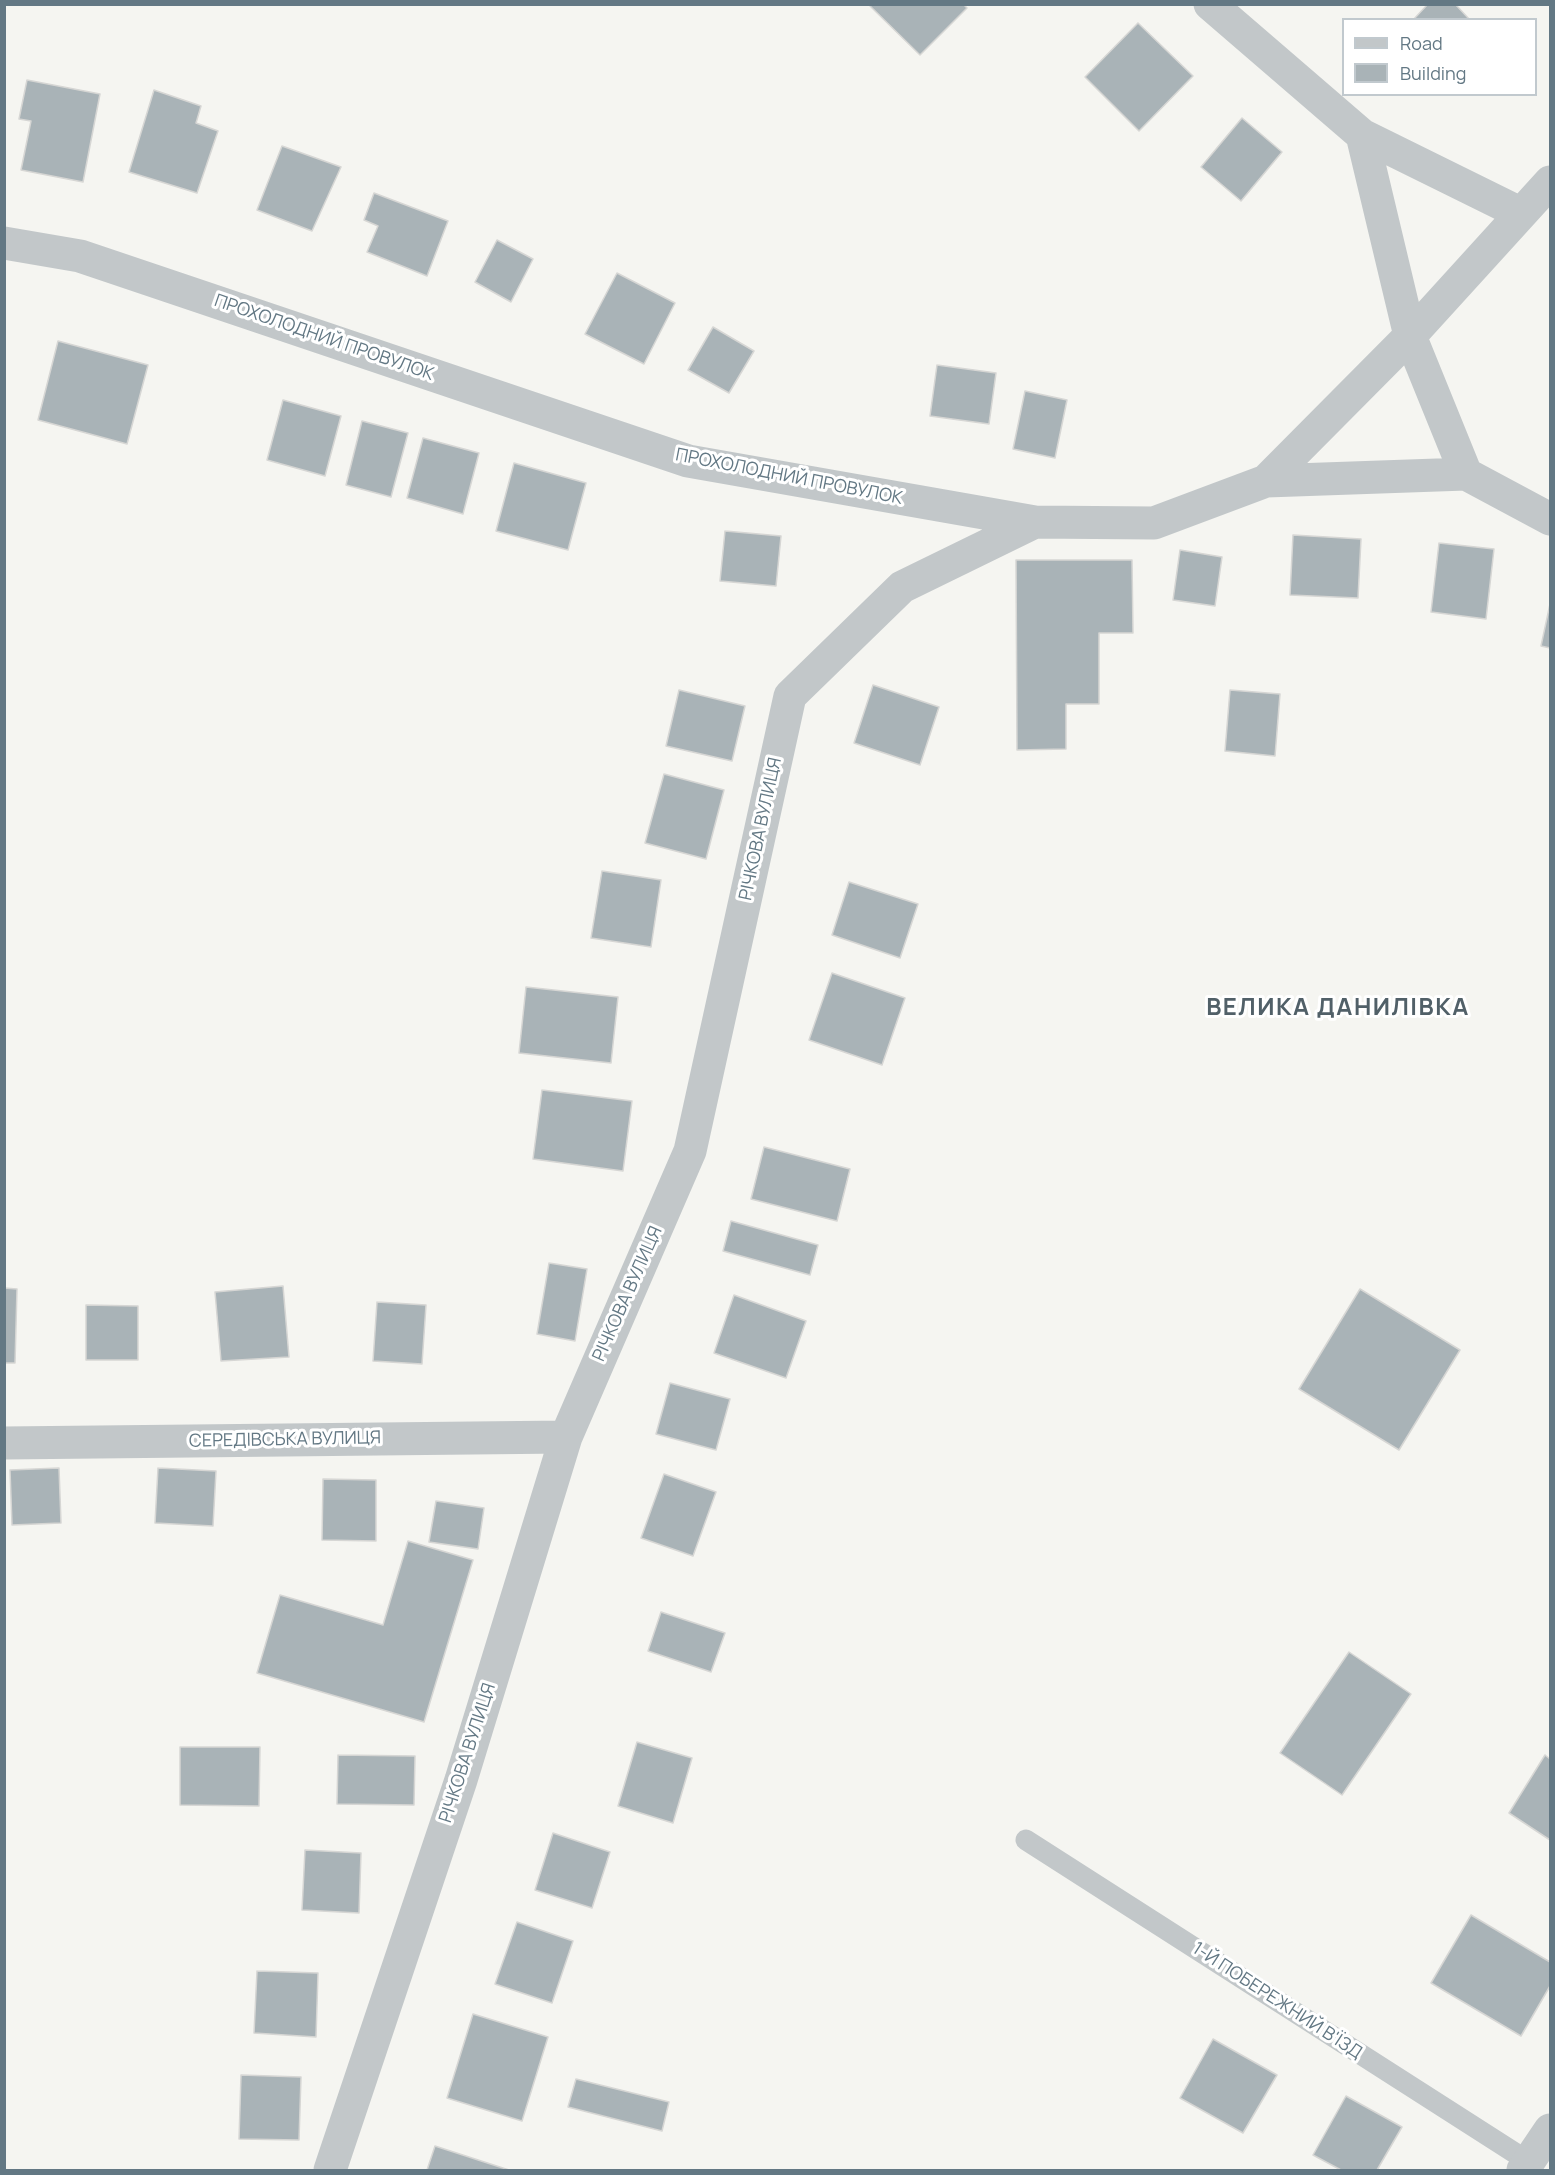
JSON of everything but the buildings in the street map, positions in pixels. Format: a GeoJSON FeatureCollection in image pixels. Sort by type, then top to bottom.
{"type":"FeatureCollection","features":[{"type":"Feature","properties":{"kind":"street"},"geometry":{"type":"LineString","coordinates":[[1210,4],[1362,135],[1520,213]]}},
{"type":"Feature","properties":{"kind":"street"},"geometry":{"type":"LineString","coordinates":[[1362,135],[1410,336],[1466,474]]}},
{"type":"Feature","properties":{"kind":"street"},"geometry":{"type":"LineString","coordinates":[[1266,481],[1410,336],[1520,213],[1551,182]]}},
{"type":"Feature","properties":{"kind":"street","name":"ПРОХОЛОДНИЙ ПРОВУЛОК"},"geometry":{"type":"LineString","coordinates":[[4,243],[80,256],[688,461],[1035,522],[1154,523],[1266,481],[1466,474],[1551,519]]}},
{"type":"Feature","properties":{"kind":"street","name":"РІЧКОВА ВУЛИЦЯ"},"geometry":{"type":"LineString","coordinates":[[330,2170],[461,1780],[566,1437],[690,1151],[790,696],[902,587],[1035,522]]}},
{"type":"Feature","properties":{"kind":"street","name":"СЕРЕДІВСЬКА ВУЛИЦЯ"},"geometry":{"type":"LineString","coordinates":[[4,1443],[566,1437]]}},
{"type":"Feature","properties":{"kind":"street"},"geometry":{"type":"LineString","coordinates":[[1526,2166],[1551,2130]]}},
{"type":"Feature","properties":{"kind":"lane","name":"1-Й ПОБЕРЕЖНИЙ В'ЇЗД"},"geometry":{"type":"LineString","coordinates":[[1026,1840],[1526,2166]]}},
{"type":"Feature","properties":{"kind":"district","name":"ВЕЛИКА ДАНИЛІВКА"},"geometry":{"type":"Point","coordinates":[1338,1008]}}]}
